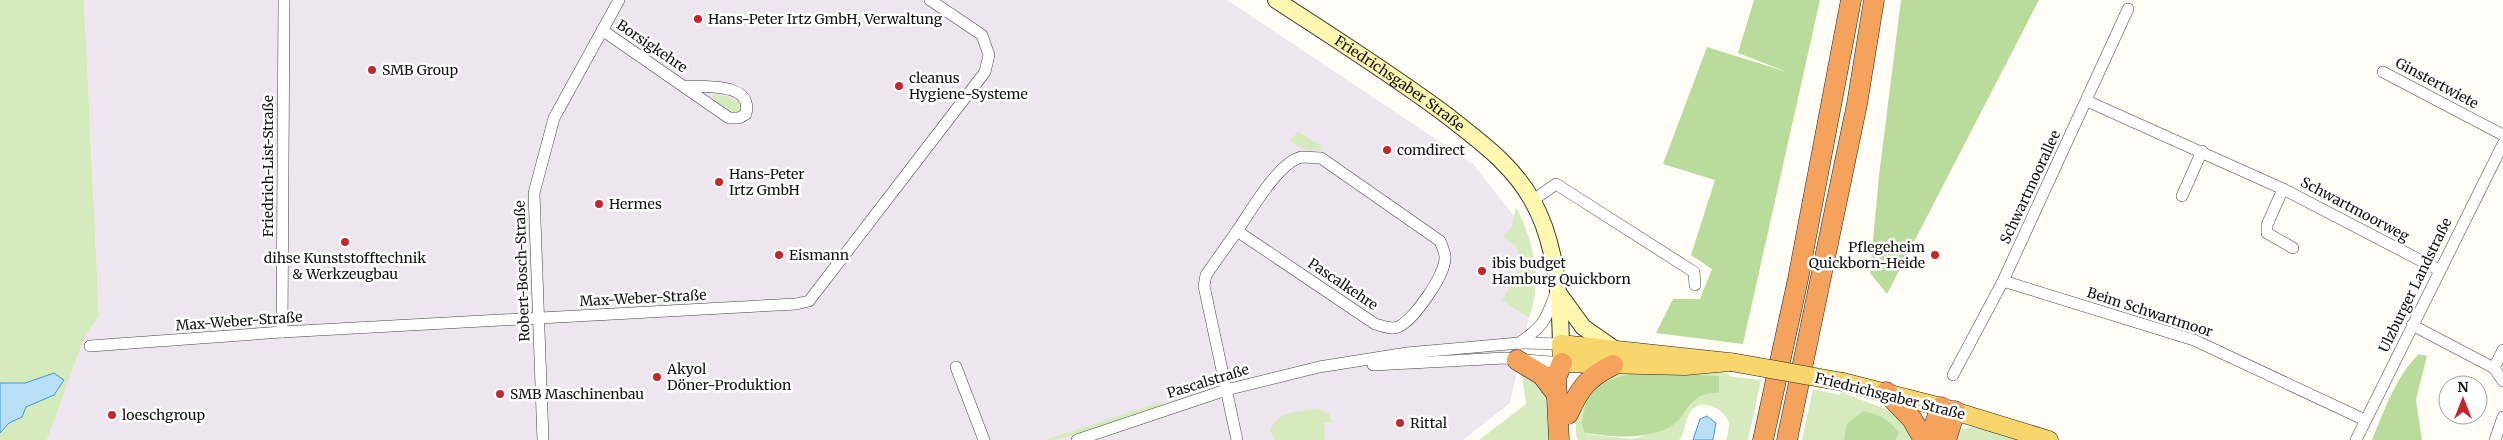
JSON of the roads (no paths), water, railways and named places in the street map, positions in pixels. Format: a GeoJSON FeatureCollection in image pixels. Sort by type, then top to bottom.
{"type":"FeatureCollection","features":[{"type":"Feature","properties":{"kind":"highway"},"geometry":{"type":"LineString","coordinates":[[1763,440],[1833,101],[1851,0]]}},
{"type":"Feature","properties":{"kind":"highway"},"geometry":{"type":"LineString","coordinates":[[1787,439],[1857,104],[1874,0]]}},
{"type":"Feature","properties":{"kind":"highway"},"geometry":{"type":"LineString","coordinates":[[1518,351],[1556,392]]}},
{"type":"Feature","properties":{"kind":"highway"},"geometry":{"type":"LineString","coordinates":[[1559,440],[1556,378],[1561,353]]}},
{"type":"Feature","properties":{"kind":"highway"},"geometry":{"type":"LineString","coordinates":[[1561,353],[1566,382],[1568,440]]}},
{"type":"Feature","properties":{"kind":"highway"},"geometry":{"type":"LineString","coordinates":[[1568,414],[1586,382],[1613,356]]}},
{"type":"Feature","properties":{"kind":"highway"},"geometry":{"type":"LineString","coordinates":[[1886,392],[1912,419],[1924,440]]}},
{"type":"Feature","properties":{"kind":"highway"},"geometry":{"type":"LineString","coordinates":[[1929,440],[1948,409]]}},
{"type":"Feature","properties":{"kind":"highway"},"geometry":{"type":"LineString","coordinates":[[1946,440],[1948,409]]}},
{"type":"Feature","properties":{"kind":"highway"},"geometry":{"type":"LineString","coordinates":[[1759,440],[1768,419]]}},
{"type":"Feature","properties":{"kind":"main road","name":"Friedrichsgaber Straße"},"geometry":{"type":"LineString","coordinates":[[1276,0],[1431,104],[1479,140],[1509,168],[1532,201],[1551,249],[1561,353],[1613,356],[1626,363],[1685,366],[1730,362],[1843,382],[1948,409],[2049,440]]}},
{"type":"Feature","properties":{"kind":"main road"},"geometry":{"type":"LineString","coordinates":[[1556,292],[1583,327],[1613,356]]}},
{"type":"Feature","properties":{"kind":"street","name":"Friedrich-List-Straße"},"geometry":{"type":"LineString","coordinates":[[282,332],[284,0]]}},
{"type":"Feature","properties":{"kind":"street","name":"Robert-Bosch-Straße"},"geometry":{"type":"LineString","coordinates":[[544,440],[534,192],[554,118],[619,0]]}},
{"type":"Feature","properties":{"kind":"street","name":"Max-Weber-Straße"},"geometry":{"type":"LineString","coordinates":[[90,346],[282,332],[796,304],[809,300],[985,72],[989,55],[982,35],[930,0]]}},
{"type":"Feature","properties":{"kind":"street","name":"Schwartmoorallee"},"geometry":{"type":"LineString","coordinates":[[1954,375],[2003,281],[2128,9]]}},
{"type":"Feature","properties":{"kind":"street","name":"Borsigkehre"},"geometry":{"type":"LineString","coordinates":[[602,30],[729,118],[739,118],[746,114],[748,104],[744,97],[729,88],[684,86]]}},
{"type":"Feature","properties":{"kind":"street","name":"Ginstertwiete"},"geometry":{"type":"LineString","coordinates":[[2383,72],[2503,136]]}},
{"type":"Feature","properties":{"kind":"street","name":"Schwartmoorweg"},"geometry":{"type":"LineString","coordinates":[[2087,101],[2283,189],[2439,270]]}},
{"type":"Feature","properties":{"kind":"street","name":"Ulzburger Landstraße"},"geometry":{"type":"LineString","coordinates":[[2356,440],[2503,144]]}},
{"type":"Feature","properties":{"kind":"street"},"geometry":{"type":"LineString","coordinates":[[2182,196],[2202,151]]}},
{"type":"Feature","properties":{"kind":"street","name":"Pascalkehre"},"geometry":{"type":"LineString","coordinates":[[1321,158],[1440,241],[1445,256],[1442,274],[1409,321],[1397,328],[1389,328],[1375,324],[1237,231],[1279,173],[1293,159],[1321,158]]}},
{"type":"Feature","properties":{"kind":"street"},"geometry":{"type":"LineString","coordinates":[[1532,201],[1556,184],[1694,272],[1695,285]]}},
{"type":"Feature","properties":{"kind":"street","name":"Schwartmoorweg"},"geometry":{"type":"LineString","coordinates":[[2283,189],[2267,226],[2268,233],[2293,248]]}},
{"type":"Feature","properties":{"kind":"street"},"geometry":{"type":"LineString","coordinates":[[1237,231],[1206,275],[1204,286],[1237,440]]}},
{"type":"Feature","properties":{"kind":"street","name":"Beim Schwartmoor"},"geometry":{"type":"LineString","coordinates":[[2003,281],[2194,340],[2365,420]]}},
{"type":"Feature","properties":{"kind":"street","name":"Friedrichsgaber Straße"},"geometry":{"type":"LineString","coordinates":[[1518,351],[1539,330],[1547,318],[1556,292]]}},
{"type":"Feature","properties":{"kind":"street"},"geometry":{"type":"LineString","coordinates":[[2412,324],[2494,368],[2503,381]]}},
{"type":"Feature","properties":{"kind":"street"},"geometry":{"type":"LineString","coordinates":[[2494,368],[2503,350]]}},
{"type":"Feature","properties":{"kind":"street","name":"Pascalstraße"},"geometry":{"type":"LineString","coordinates":[[1352,362],[1372,365],[1518,351],[1561,353]]}},
{"type":"Feature","properties":{"kind":"street","name":"Pascalstraße"},"geometry":{"type":"LineString","coordinates":[[1077,440],[1226,390],[1266,379],[1352,362],[1407,353],[1518,351],[1561,353]]}},
{"type":"Feature","properties":{"kind":"street"},"geometry":{"type":"LineString","coordinates":[[956,367],[984,440]]}},
{"type":"Feature","properties":{"kind":"street"},"geometry":{"type":"LineString","coordinates":[[2495,440],[2503,417]]}},
{"type":"Feature","properties":{"kind":"water"},"geometry":{"type":"Polygon","coordinates":[[[54,373],[64,380],[54,395],[26,407],[22,417],[9,423],[0,433],[0,383],[25,383],[54,373]]]}},
{"type":"Feature","properties":{"kind":"water"},"geometry":{"type":"Polygon","coordinates":[[[1707,416],[1716,423],[1713,440],[1693,440],[1700,419],[1707,416]]]}},
{"type":"Feature","properties":{"kind":"place","name":"Hans-Peter Irtz GmbH, Verwaltung"},"geometry":{"type":"Point","coordinates":[698,19]}},
{"type":"Feature","properties":{"kind":"place","name":"SMB Group"},"geometry":{"type":"Point","coordinates":[372,70]}},
{"type":"Feature","properties":{"kind":"place","name":"cleanus Hygiene-Systeme"},"geometry":{"type":"Point","coordinates":[899,86]}},
{"type":"Feature","properties":{"kind":"place","name":"comdirect"},"geometry":{"type":"Point","coordinates":[1387,150]}},
{"type":"Feature","properties":{"kind":"place","name":"Hans-Peter Irtz GmbH"},"geometry":{"type":"Point","coordinates":[719,182]}},
{"type":"Feature","properties":{"kind":"place","name":"Hermes"},"geometry":{"type":"Point","coordinates":[599,204]}},
{"type":"Feature","properties":{"kind":"place","name":"dihse Kunststofftechnik & Werkzeugbau"},"geometry":{"type":"Point","coordinates":[345,242]}},
{"type":"Feature","properties":{"kind":"place","name":"Eismann"},"geometry":{"type":"Point","coordinates":[779,255]}},
{"type":"Feature","properties":{"kind":"place","name":"Pflegeheim Quickborn-Heide"},"geometry":{"type":"Point","coordinates":[1935,255]}},
{"type":"Feature","properties":{"kind":"place","name":"ibis budget Hamburg Quickborn"},"geometry":{"type":"Point","coordinates":[1482,271]}},
{"type":"Feature","properties":{"kind":"place","name":"Akyol Döner-Produktion"},"geometry":{"type":"Point","coordinates":[657,377]}},
{"type":"Feature","properties":{"kind":"place","name":"SMB Maschinenbau"},"geometry":{"type":"Point","coordinates":[500,394]}},
{"type":"Feature","properties":{"kind":"place","name":"loeschgroup"},"geometry":{"type":"Point","coordinates":[112,415]}},
{"type":"Feature","properties":{"kind":"place","name":"Rittal"},"geometry":{"type":"Point","coordinates":[1400,423]}}]}
